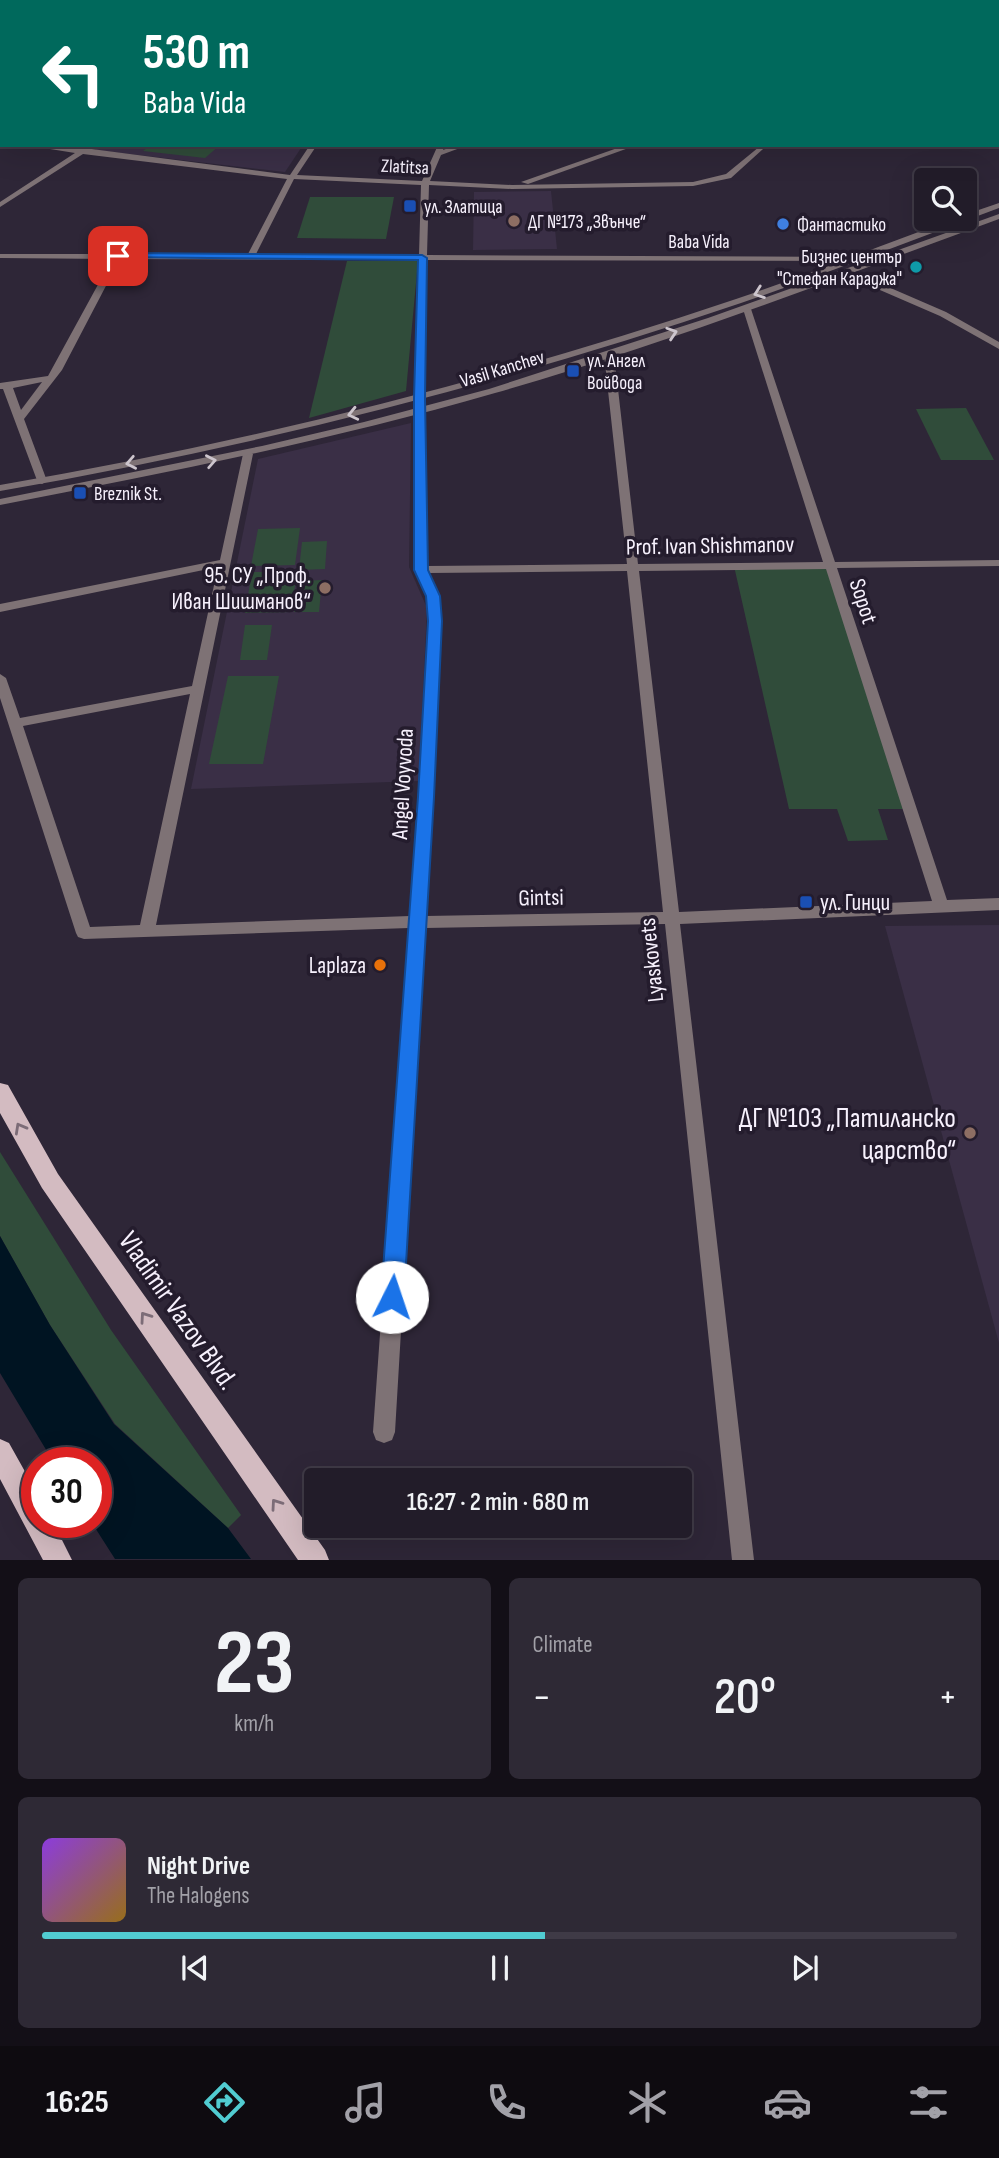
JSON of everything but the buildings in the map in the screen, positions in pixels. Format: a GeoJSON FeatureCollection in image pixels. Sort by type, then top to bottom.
{"type":"FeatureCollection","features":[{"type":"Feature","properties":{"kind":"main road","name":"Vladimir Vazov Blvd."},"geometry":{"type":"LineString","coordinates":[[0,1092],[50,1181],[315,1559]]}},
{"type":"Feature","properties":{"kind":"main road"},"geometry":{"type":"LineString","coordinates":[[0,1452],[21,1492]]}},
{"type":"Feature","properties":{"kind":"main road"},"geometry":{"type":"LineString","coordinates":[[46,1538],[58,1559]]}},
{"type":"Feature","properties":{"kind":"street","name":"Zlatitsa"},"geometry":{"type":"LineString","coordinates":[[43,147],[292,177],[512,187],[693,184],[727,176],[764,147]]}},
{"type":"Feature","properties":{"kind":"street"},"geometry":{"type":"LineString","coordinates":[[1,203],[88,147]]}},
{"type":"Feature","properties":{"kind":"street"},"geometry":{"type":"LineString","coordinates":[[251,257],[292,177],[313,147]]}},
{"type":"Feature","properties":{"kind":"street"},"geometry":{"type":"LineString","coordinates":[[512,187],[628,147]]}},
{"type":"Feature","properties":{"kind":"street","name":"Angel Voyvoda"},"geometry":{"type":"LineString","coordinates":[[384,1432],[435,621],[433,596],[421,570],[419,404],[425,183],[440,149]]}},
{"type":"Feature","properties":{"kind":"street","name":"Vasil Kanchev"},"geometry":{"type":"LineString","coordinates":[[977,213],[999,205]]}},
{"type":"Feature","properties":{"kind":"street","name":"Vasil Kanchev"},"geometry":{"type":"LineString","coordinates":[[0,502],[248,454],[419,404],[609,354],[747,309],[999,216]]}},
{"type":"Feature","properties":{"kind":"street","name":"Vasil Kanchev"},"geometry":{"type":"LineString","coordinates":[[0,488],[419,404],[739,300],[927,231]]}},
{"type":"Feature","properties":{"kind":"street","name":"Baba Vida"},"geometry":{"type":"LineString","coordinates":[[0,256],[852,258]]}},
{"type":"Feature","properties":{"kind":"street"},"geometry":{"type":"LineString","coordinates":[[20,418],[51,378],[118,256]]}},
{"type":"Feature","properties":{"kind":"street"},"geometry":{"type":"LineString","coordinates":[[846,272],[943,314],[999,346]]}},
{"type":"Feature","properties":{"kind":"street","name":"Sopot"},"geometry":{"type":"LineString","coordinates":[[747,309],[941,906]]}},
{"type":"Feature","properties":{"kind":"street","name":"Lyaskovets"},"geometry":{"type":"LineString","coordinates":[[609,354],[743,1559]]}},
{"type":"Feature","properties":{"kind":"street"},"geometry":{"type":"LineString","coordinates":[[42,481],[20,418],[4,386],[51,378]]}},
{"type":"Feature","properties":{"kind":"street"},"geometry":{"type":"LineString","coordinates":[[147,930],[248,454]]}},
{"type":"Feature","properties":{"kind":"street"},"geometry":{"type":"LineString","coordinates":[[0,608],[225,562]]}},
{"type":"Feature","properties":{"kind":"street","name":"Prof. Ivan Shishmanov"},"geometry":{"type":"LineString","coordinates":[[421,570],[999,563]]}},
{"type":"Feature","properties":{"kind":"street"},"geometry":{"type":"LineString","coordinates":[[0,678],[16,723],[197,690]]}},
{"type":"Feature","properties":{"kind":"street","name":"Gintsi"},"geometry":{"type":"LineString","coordinates":[[16,723],[84,933],[416,922],[673,918],[999,904]]}},
{"type":"Feature","properties":{"kind":"shaded area"},"geometry":{"type":"Polygon","coordinates":[[[99,147],[302,147],[285,172],[95,150],[99,147]]]}},
{"type":"Feature","properties":{"kind":"shaded area","name":"ДГ №173 „Звънче“"},"geometry":{"type":"Polygon","coordinates":[[[551,191],[557,249],[473,250],[474,192],[551,191]]]}},
{"type":"Feature","properties":{"kind":"shaded area","name":"95. СУ „Проф. Иван Шишманов“"},"geometry":{"type":"Polygon","coordinates":[[[411,423],[409,567],[427,608],[419,781],[191,789],[258,459],[411,423]]]}},
{"type":"Feature","properties":{"kind":"shaded area","name":"ДГ №103 „Патиланско царство“"},"geometry":{"type":"Polygon","coordinates":[[[999,925],[999,1343],[885,926],[999,925]]]}},
{"type":"Feature","properties":{"kind":"green space"},"geometry":{"type":"Polygon","coordinates":[[[148,147],[218,147],[205,158],[143,151],[148,147]]]}},
{"type":"Feature","properties":{"kind":"green space"},"geometry":{"type":"Polygon","coordinates":[[[310,197],[394,197],[386,239],[297,238],[310,197]]]}},
{"type":"Feature","properties":{"kind":"green space"},"geometry":{"type":"Polygon","coordinates":[[[347,261],[418,261],[406,391],[309,418],[347,261]]]}},
{"type":"Feature","properties":{"kind":"green space"},"geometry":{"type":"Polygon","coordinates":[[[966,408],[994,460],[941,460],[916,409],[966,408]]]}},
{"type":"Feature","properties":{"kind":"green space"},"geometry":{"type":"Polygon","coordinates":[[[300,528],[295,565],[251,566],[258,529],[300,528]]]}},
{"type":"Feature","properties":{"kind":"green space"},"geometry":{"type":"Polygon","coordinates":[[[327,541],[325,569],[299,570],[302,542],[327,541]]]}},
{"type":"Feature","properties":{"kind":"green space"},"geometry":{"type":"Polygon","coordinates":[[[830,565],[908,809],[878,809],[888,840],[848,841],[837,809],[789,809],[734,566],[830,565]]]}},
{"type":"Feature","properties":{"kind":"green space"},"geometry":{"type":"Polygon","coordinates":[[[252,572],[297,572],[291,612],[245,613],[252,572]]]}},
{"type":"Feature","properties":{"kind":"green space"},"geometry":{"type":"Polygon","coordinates":[[[322,580],[319,612],[294,612],[298,581],[322,580]]]}},
{"type":"Feature","properties":{"kind":"green space"},"geometry":{"type":"Polygon","coordinates":[[[245,625],[272,625],[267,660],[240,660],[245,625]]]}},
{"type":"Feature","properties":{"kind":"green space"},"geometry":{"type":"Polygon","coordinates":[[[228,676],[279,676],[263,764],[209,764],[228,676]]]}},
{"type":"Feature","properties":{"kind":"green space"},"geometry":{"type":"Polygon","coordinates":[[[0,1152],[111,1330],[241,1515],[228,1528],[115,1424],[50,1325],[0,1236],[0,1152]]]}},
{"type":"Feature","properties":{"kind":"water"},"geometry":{"type":"Polygon","coordinates":[[[0,1236],[50,1325],[114,1424],[228,1528],[251,1559],[115,1559],[102,1538],[112,1538],[112,1447],[44,1447],[0,1373],[0,1236]]]}},
{"type":"Feature","properties":{"kind":"place","name":"ул. Златица"},"geometry":{"type":"Point","coordinates":[410,206]}},
{"type":"Feature","properties":{"kind":"place","name":"ДГ №173 „Звънче“"},"geometry":{"type":"Point","coordinates":[514,221]}},
{"type":"Feature","properties":{"kind":"place","name":"Фантастико"},"geometry":{"type":"Point","coordinates":[783,224]}},
{"type":"Feature","properties":{"kind":"place","name":"Бизнес център \"Стефан Караджа\""},"geometry":{"type":"Point","coordinates":[916,267]}},
{"type":"Feature","properties":{"kind":"place","name":"ул. Ангел Войвода"},"geometry":{"type":"Point","coordinates":[573,371]}},
{"type":"Feature","properties":{"kind":"place","name":"Breznik St."},"geometry":{"type":"Point","coordinates":[80,493]}},
{"type":"Feature","properties":{"kind":"place","name":"95. СУ „Проф. Иван Шишманов“"},"geometry":{"type":"Point","coordinates":[325,588]}},
{"type":"Feature","properties":{"kind":"place","name":"ул. Гинци"},"geometry":{"type":"Point","coordinates":[806,902]}},
{"type":"Feature","properties":{"kind":"place","name":"Laplaza"},"geometry":{"type":"Point","coordinates":[380,965]}},
{"type":"Feature","properties":{"kind":"place","name":"ДГ №103 „Патиланско царство“"},"geometry":{"type":"Point","coordinates":[970,1133]}},
{"type":"Feature","properties":{"kind":"route"},"geometry":{"type":"LineString","coordinates":[[118,256],[422,258],[419,398],[421,570],[433,596],[435,621],[426,797],[392,1297]]}}]}
